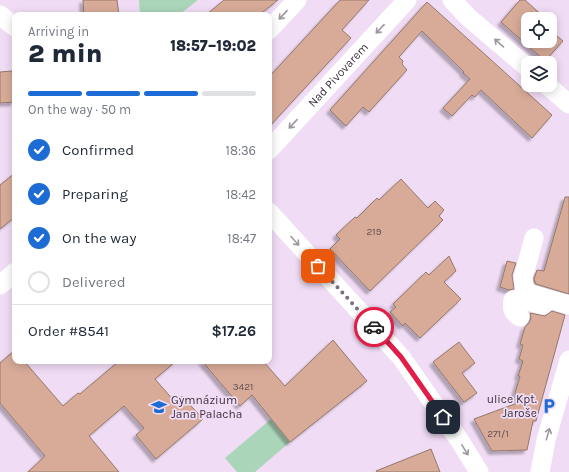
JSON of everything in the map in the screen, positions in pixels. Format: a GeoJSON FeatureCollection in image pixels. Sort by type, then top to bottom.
{"type":"FeatureCollection","features":[{"type":"Feature","properties":{"kind":"street"},"geometry":{"type":"LineString","coordinates":[[272,27],[296,0]]}},
{"type":"Feature","properties":{"kind":"street","name":"Nad Pivovarem"},"geometry":{"type":"LineString","coordinates":[[272,147],[407,0]]}},
{"type":"Feature","properties":{"kind":"street"},"geometry":{"type":"LineString","coordinates":[[452,0],[468,16],[521,62]]}},
{"type":"Feature","properties":{"kind":"street"},"geometry":{"type":"LineString","coordinates":[[0,15],[12,25]]}},
{"type":"Feature","properties":{"kind":"street"},"geometry":{"type":"LineString","coordinates":[[555,92],[569,104]]}},
{"type":"Feature","properties":{"kind":"street"},"geometry":{"type":"LineString","coordinates":[[272,215],[401,357],[460,441],[479,472]]}},
{"type":"Feature","properties":{"kind":"street"},"geometry":{"type":"LineString","coordinates":[[534,238],[524,278],[524,286],[529,293],[569,305]]}},
{"type":"Feature","properties":{"kind":"street"},"geometry":{"type":"LineString","coordinates":[[0,285],[12,275]]}},
{"type":"Feature","properties":{"kind":"street"},"geometry":{"type":"LineString","coordinates":[[520,317],[514,313],[511,306],[513,300],[521,299],[569,312]]}},
{"type":"Feature","properties":{"kind":"street"},"geometry":{"type":"LineString","coordinates":[[540,472],[546,440],[569,360]]}},
{"type":"Feature","properties":{"kind":"green space"},"geometry":{"type":"Polygon","coordinates":[[[139,0],[198,0],[183,12],[140,12],[139,0]]]}},
{"type":"Feature","properties":{"kind":"green space"},"geometry":{"type":"Polygon","coordinates":[[[271,419],[290,442],[255,472],[237,472],[225,458],[271,419]]]}},
{"type":"Feature","properties":{"kind":"building"},"geometry":{"type":"Polygon","coordinates":[[[83,0],[117,0],[119,12],[84,12],[83,0]]]}},
{"type":"Feature","properties":{"kind":"building"},"geometry":{"type":"Polygon","coordinates":[[[224,0],[278,0],[263,12],[210,12],[224,0]]]}},
{"type":"Feature","properties":{"kind":"building"},"geometry":{"type":"Polygon","coordinates":[[[340,0],[369,0],[342,30],[351,38],[272,124],[272,74],[340,0]]]}},
{"type":"Feature","properties":{"kind":"building"},"geometry":{"type":"Polygon","coordinates":[[[520,0],[525,0],[538,12],[521,12],[521,40],[501,22],[520,0]]]}},
{"type":"Feature","properties":{"kind":"building"},"geometry":{"type":"Polygon","coordinates":[[[427,2],[521,87],[521,92],[527,92],[552,115],[532,138],[481,90],[475,97],[472,95],[452,116],[443,108],[470,79],[422,31],[399,57],[403,61],[402,64],[407,70],[369,112],[363,107],[346,126],[330,110],[427,2]]]}},
{"type":"Feature","properties":{"kind":"building"},"geometry":{"type":"Polygon","coordinates":[[[557,36],[563,41],[557,48],[557,36]]]}},
{"type":"Feature","properties":{"kind":"building"},"geometry":{"type":"Polygon","coordinates":[[[530,48],[557,48],[550,56],[539,56],[530,48]]]}},
{"type":"Feature","properties":{"kind":"building"},"geometry":{"type":"Polygon","coordinates":[[[12,71],[12,102],[0,103],[0,72],[12,71]]]}},
{"type":"Feature","properties":{"kind":"building"},"geometry":{"type":"Polygon","coordinates":[[[12,175],[12,219],[0,229],[0,185],[12,175]]]}},
{"type":"Feature","properties":{"kind":"building"},"geometry":{"type":"Polygon","coordinates":[[[401,179],[428,208],[435,201],[444,210],[439,216],[443,220],[370,291],[330,249],[340,239],[336,235],[355,217],[357,218],[377,198],[379,200],[401,179]]]}},
{"type":"Feature","properties":{"kind":"building"},"geometry":{"type":"Polygon","coordinates":[[[565,197],[569,197],[569,294],[536,284],[534,279],[537,270],[544,271],[565,197]]]}},
{"type":"Feature","properties":{"kind":"building"},"geometry":{"type":"Polygon","coordinates":[[[449,256],[456,271],[444,282],[461,299],[420,338],[405,323],[403,326],[390,312],[396,307],[393,304],[426,272],[429,275],[449,256]]]}},
{"type":"Feature","properties":{"kind":"building"},"geometry":{"type":"Polygon","coordinates":[[[507,261],[516,263],[512,275],[514,289],[509,290],[500,287],[507,261]]]}},
{"type":"Feature","properties":{"kind":"building"},"geometry":{"type":"Polygon","coordinates":[[[552,311],[565,315],[536,421],[533,421],[527,450],[492,451],[474,419],[520,402],[515,393],[520,376],[518,376],[523,361],[519,359],[523,345],[520,344],[525,327],[531,318],[530,313],[545,316],[552,311]]]}},
{"type":"Feature","properties":{"kind":"building"},"geometry":{"type":"Polygon","coordinates":[[[333,340],[367,381],[290,442],[252,395],[240,406],[205,364],[266,364],[285,386],[333,340]]]}},
{"type":"Feature","properties":{"kind":"building"},"geometry":{"type":"Polygon","coordinates":[[[459,342],[475,363],[462,373],[477,393],[464,402],[433,362],[459,342]]]}},
{"type":"Feature","properties":{"kind":"building","name":"Gymnázium Jana Palacha"},"geometry":{"type":"Polygon","coordinates":[[[12,353],[12,364],[27,364],[63,406],[78,393],[80,394],[115,364],[172,364],[155,379],[175,402],[182,396],[203,419],[156,459],[136,435],[144,428],[124,406],[89,436],[119,472],[28,472],[45,456],[0,403],[0,363],[12,353]]]}},
{"type":"Feature","properties":{"kind":"building"},"geometry":{"type":"Polygon","coordinates":[[[431,449],[440,472],[376,471],[431,449]]]}},
{"type":"Feature","properties":{"kind":"way so far"},"geometry":{"type":"LineString","coordinates":[[318,266],[374,327]]}},
{"type":"Feature","properties":{"kind":"place","name":"ulice Kpt. Jaroše"},"geometry":{"type":"Point","coordinates":[549,406]}},
{"type":"Feature","properties":{"kind":"place","name":"Gymnázium Jana Palacha"},"geometry":{"type":"Point","coordinates":[159,407]}},
{"type":"Feature","properties":{"kind":"route"},"geometry":{"type":"LineString","coordinates":[[374,327],[401,357],[443,417]]}}]}
